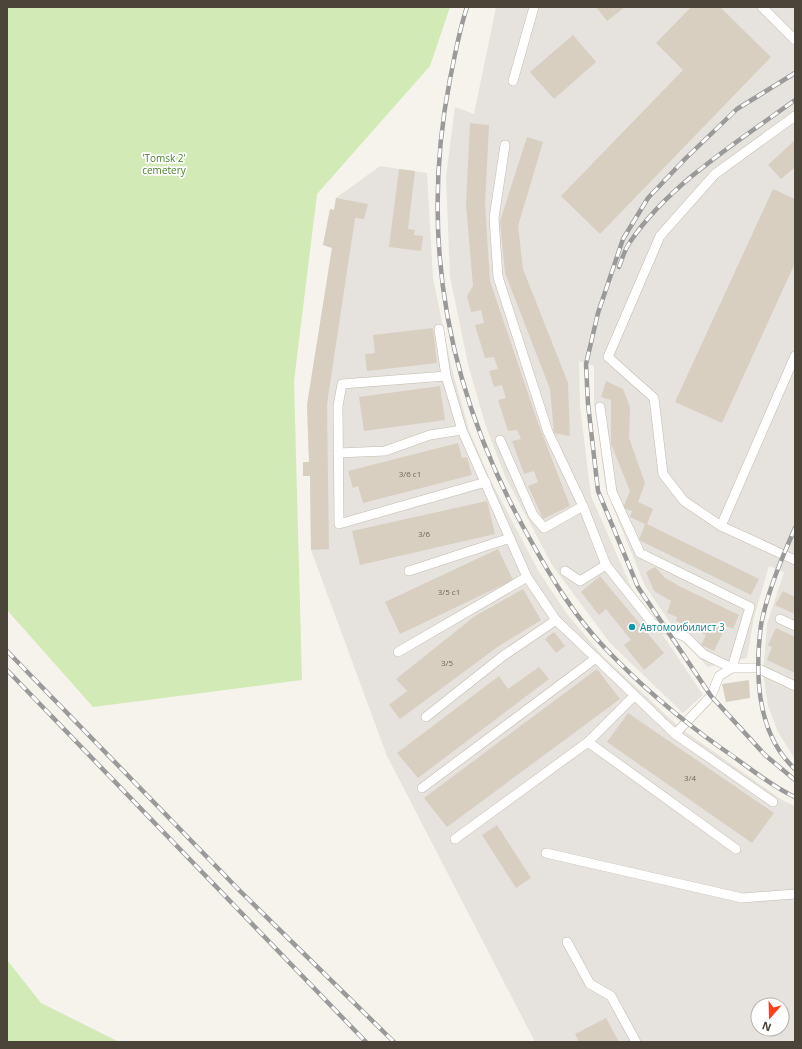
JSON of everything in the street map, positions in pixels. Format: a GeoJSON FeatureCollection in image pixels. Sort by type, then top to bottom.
{"type":"FeatureCollection","features":[{"type":"Feature","properties":{"kind":"lane"},"geometry":{"type":"LineString","coordinates":[[512,82],[534,7]]}},
{"type":"Feature","properties":{"kind":"lane"},"geometry":{"type":"LineString","coordinates":[[762,7],[795,40]]}},
{"type":"Feature","properties":{"kind":"lane"},"geometry":{"type":"LineString","coordinates":[[795,116],[715,174],[660,236],[608,357],[654,398],[663,474],[684,501],[721,526],[795,560]]}},
{"type":"Feature","properties":{"kind":"lane"},"geometry":{"type":"LineString","coordinates":[[505,145],[494,218],[498,277],[548,432],[583,506],[606,565],[653,624],[686,637],[703,654],[732,668],[757,668],[795,686]]}},
{"type":"Feature","properties":{"kind":"lane"},"geometry":{"type":"LineString","coordinates":[[439,329],[446,376],[462,430],[486,482],[526,577],[556,620],[675,734],[773,802]]}},
{"type":"Feature","properties":{"kind":"lane"},"geometry":{"type":"LineString","coordinates":[[721,526],[795,356]]}},
{"type":"Feature","properties":{"kind":"lane"},"geometry":{"type":"LineString","coordinates":[[446,376],[342,384],[338,406],[339,524],[486,482]]}},
{"type":"Feature","properties":{"kind":"lane"},"geometry":{"type":"LineString","coordinates":[[600,406],[612,492],[640,553],[750,607],[732,668],[719,676],[711,696],[675,734]]}},
{"type":"Feature","properties":{"kind":"lane"},"geometry":{"type":"LineString","coordinates":[[338,453],[385,451],[430,435],[462,430]]}},
{"type":"Feature","properties":{"kind":"lane"},"geometry":{"type":"LineString","coordinates":[[500,440],[532,515],[544,528],[583,506]]}},
{"type":"Feature","properties":{"kind":"lane"},"geometry":{"type":"LineString","coordinates":[[409,571],[510,538]]}},
{"type":"Feature","properties":{"kind":"lane"},"geometry":{"type":"LineString","coordinates":[[565,571],[580,581],[606,565]]}},
{"type":"Feature","properties":{"kind":"lane"},"geometry":{"type":"LineString","coordinates":[[398,652],[526,577]]}},
{"type":"Feature","properties":{"kind":"lane"},"geometry":{"type":"LineString","coordinates":[[780,619],[795,626]]}},
{"type":"Feature","properties":{"kind":"lane"},"geometry":{"type":"LineString","coordinates":[[426,717],[502,656],[556,620]]}},
{"type":"Feature","properties":{"kind":"lane"},"geometry":{"type":"LineString","coordinates":[[422,788],[596,658]]}},
{"type":"Feature","properties":{"kind":"lane"},"geometry":{"type":"LineString","coordinates":[[455,839],[588,742],[634,696]]}},
{"type":"Feature","properties":{"kind":"lane"},"geometry":{"type":"LineString","coordinates":[[588,742],[736,849]]}},
{"type":"Feature","properties":{"kind":"lane"},"geometry":{"type":"LineString","coordinates":[[546,853],[742,898],[795,894]]}},
{"type":"Feature","properties":{"kind":"lane"},"geometry":{"type":"LineString","coordinates":[[567,942],[590,984],[611,996],[636,1042]]}},
{"type":"Feature","properties":{"kind":"shaded area"},"geometry":{"type":"Polygon","coordinates":[[[496,7],[795,7],[795,759],[778,732],[768,706],[763,672],[767,624],[784,572],[769,566],[754,617],[747,658],[708,667],[684,643],[645,586],[606,490],[594,403],[594,366],[579,361],[580,406],[591,496],[632,589],[703,695],[683,713],[610,643],[552,565],[505,476],[486,427],[468,364],[450,277],[446,177],[455,107],[474,114],[496,7]]]}},
{"type":"Feature","properties":{"kind":"shaded area"},"geometry":{"type":"Polygon","coordinates":[[[380,166],[427,173],[433,278],[451,366],[469,430],[490,479],[539,572],[567,614],[601,654],[679,727],[782,800],[795,806],[795,1042],[535,1042],[387,756],[311,550],[310,476],[303,476],[303,462],[309,462],[307,405],[332,248],[323,245],[330,209],[334,210],[336,198],[380,166]]]}},
{"type":"Feature","properties":{"kind":"green space","name":"'Tomsk 2' cemetery"},"geometry":{"type":"Polygon","coordinates":[[[7,7],[450,7],[430,66],[317,194],[294,381],[302,680],[93,707],[7,610],[7,7]]]}},
{"type":"Feature","properties":{"kind":"green space"},"geometry":{"type":"Polygon","coordinates":[[[7,960],[41,1003],[119,1042],[7,1042],[7,960]]]}},
{"type":"Feature","properties":{"kind":"building"},"geometry":{"type":"Polygon","coordinates":[[[596,7],[625,7],[607,21],[596,7]]]}},
{"type":"Feature","properties":{"kind":"building"},"geometry":{"type":"Polygon","coordinates":[[[691,7],[720,7],[771,57],[600,234],[561,196],[683,70],[656,43],[691,7]]]}},
{"type":"Feature","properties":{"kind":"building"},"geometry":{"type":"Polygon","coordinates":[[[573,35],[596,62],[554,99],[530,72],[573,35]]]}},
{"type":"Feature","properties":{"kind":"building"},"geometry":{"type":"Polygon","coordinates":[[[470,123],[489,125],[485,203],[490,281],[538,423],[570,506],[543,519],[528,486],[538,482],[534,471],[524,474],[512,441],[521,439],[517,430],[508,431],[498,400],[506,398],[502,385],[494,387],[489,371],[498,369],[494,357],[485,358],[475,325],[484,323],[481,310],[471,312],[467,296],[473,286],[466,204],[470,123]]]}},
{"type":"Feature","properties":{"kind":"building"},"geometry":{"type":"Polygon","coordinates":[[[527,137],[543,142],[518,226],[523,269],[568,383],[570,436],[554,433],[550,389],[505,273],[500,221],[527,137]]]}},
{"type":"Feature","properties":{"kind":"building"},"geometry":{"type":"Polygon","coordinates":[[[795,140],[795,169],[794,168],[781,179],[768,165],[795,140]]]}},
{"type":"Feature","properties":{"kind":"building"},"geometry":{"type":"Polygon","coordinates":[[[399,169],[415,171],[408,229],[415,230],[414,235],[423,236],[421,251],[389,247],[399,169]]]}},
{"type":"Feature","properties":{"kind":"building"},"geometry":{"type":"Polygon","coordinates":[[[773,189],[795,199],[795,263],[722,423],[675,402],[773,189]]]}},
{"type":"Feature","properties":{"kind":"building"},"geometry":{"type":"Polygon","coordinates":[[[336,198],[368,204],[364,219],[355,218],[327,404],[329,549],[311,550],[310,476],[303,476],[303,462],[309,462],[307,405],[332,248],[323,245],[330,209],[334,210],[336,198]]]}},
{"type":"Feature","properties":{"kind":"building"},"geometry":{"type":"Polygon","coordinates":[[[433,328],[437,363],[367,371],[365,354],[375,353],[373,335],[433,328]]]}},
{"type":"Feature","properties":{"kind":"building"},"geometry":{"type":"Polygon","coordinates":[[[606,381],[623,389],[630,407],[629,438],[645,483],[638,502],[653,509],[647,524],[759,579],[751,595],[639,540],[645,524],[630,517],[632,511],[623,508],[630,491],[611,444],[611,400],[601,397],[606,381]]]}},
{"type":"Feature","properties":{"kind":"building"},"geometry":{"type":"Polygon","coordinates":[[[440,386],[445,420],[364,431],[359,397],[440,386]]]}},
{"type":"Feature","properties":{"kind":"building"},"geometry":{"type":"Polygon","coordinates":[[[458,443],[462,458],[467,457],[472,475],[363,503],[358,486],[353,488],[348,471],[458,443]]]}},
{"type":"Feature","properties":{"kind":"building"},"geometry":{"type":"Polygon","coordinates":[[[487,501],[495,534],[360,565],[352,531],[487,501]]]}},
{"type":"Feature","properties":{"kind":"building"},"geometry":{"type":"Polygon","coordinates":[[[498,549],[513,580],[400,634],[385,602],[498,549]]]}},
{"type":"Feature","properties":{"kind":"building"},"geometry":{"type":"Polygon","coordinates":[[[655,567],[665,578],[739,615],[733,629],[726,626],[714,651],[701,645],[706,635],[676,621],[677,617],[667,613],[671,601],[654,591],[646,572],[655,567]]]}},
{"type":"Feature","properties":{"kind":"building","name":"Автомоибилист 3"},"geometry":{"type":"Polygon","coordinates":[[[600,576],[664,653],[644,670],[624,645],[631,640],[606,609],[599,615],[581,592],[600,576]]]}},
{"type":"Feature","properties":{"kind":"building"},"geometry":{"type":"Polygon","coordinates":[[[523,589],[541,620],[499,646],[400,719],[389,705],[407,691],[396,679],[475,616],[523,589]]]}},
{"type":"Feature","properties":{"kind":"building"},"geometry":{"type":"Polygon","coordinates":[[[783,591],[795,597],[795,614],[775,605],[783,591]]]}},
{"type":"Feature","properties":{"kind":"building"},"geometry":{"type":"Polygon","coordinates":[[[776,628],[795,637],[795,673],[767,660],[772,647],[768,645],[776,628]]]}},
{"type":"Feature","properties":{"kind":"building"},"geometry":{"type":"Polygon","coordinates":[[[554,632],[565,646],[556,653],[545,639],[554,632]]]}},
{"type":"Feature","properties":{"kind":"building"},"geometry":{"type":"Polygon","coordinates":[[[539,667],[549,679],[418,778],[397,753],[499,676],[508,689],[539,667]]]}},
{"type":"Feature","properties":{"kind":"building"},"geometry":{"type":"Polygon","coordinates":[[[597,669],[620,699],[447,827],[424,798],[597,669]]]}},
{"type":"Feature","properties":{"kind":"building"},"geometry":{"type":"Polygon","coordinates":[[[749,680],[750,698],[726,702],[722,684],[749,680]]]}},
{"type":"Feature","properties":{"kind":"building"},"geometry":{"type":"Polygon","coordinates":[[[628,713],[774,813],[752,843],[607,742],[628,713]]]}},
{"type":"Feature","properties":{"kind":"building"},"geometry":{"type":"Polygon","coordinates":[[[497,825],[531,878],[516,888],[482,835],[497,825]]]}},
{"type":"Feature","properties":{"kind":"building"},"geometry":{"type":"Polygon","coordinates":[[[606,1018],[619,1042],[579,1042],[575,1034],[606,1018]]]}},
{"type":"Feature","properties":{"kind":"railway"},"geometry":{"type":"LineString","coordinates":[[467,7],[459,34],[450,79],[441,140],[438,200],[440,259],[448,318],[461,375],[479,431],[503,487],[531,541],[574,611],[594,636],[618,662],[676,713],[757,774],[776,787],[795,797]]}},
{"type":"Feature","properties":{"kind":"railway"},"geometry":{"type":"LineString","coordinates":[[795,73],[737,109],[685,159],[648,198],[623,239],[598,313],[586,364],[588,404],[598,491],[638,587],[711,696],[765,755],[795,780]]}},
{"type":"Feature","properties":{"kind":"railway"},"geometry":{"type":"LineString","coordinates":[[619,267],[630,242],[646,221],[685,182],[706,164],[795,100]]}},
{"type":"Feature","properties":{"kind":"railway"},"geometry":{"type":"LineString","coordinates":[[795,528],[768,596],[760,629],[758,661],[760,695],[763,712],[768,727],[775,743],[784,757],[795,769]]}},
{"type":"Feature","properties":{"kind":"railway"},"geometry":{"type":"LineString","coordinates":[[7,651],[240,891],[394,1042]]}},
{"type":"Feature","properties":{"kind":"railway"},"geometry":{"type":"LineString","coordinates":[[7,670],[366,1042]]}},
{"type":"Feature","properties":{"kind":"place","name":"Автомоибилист 3"},"geometry":{"type":"Point","coordinates":[632,627]}}]}
